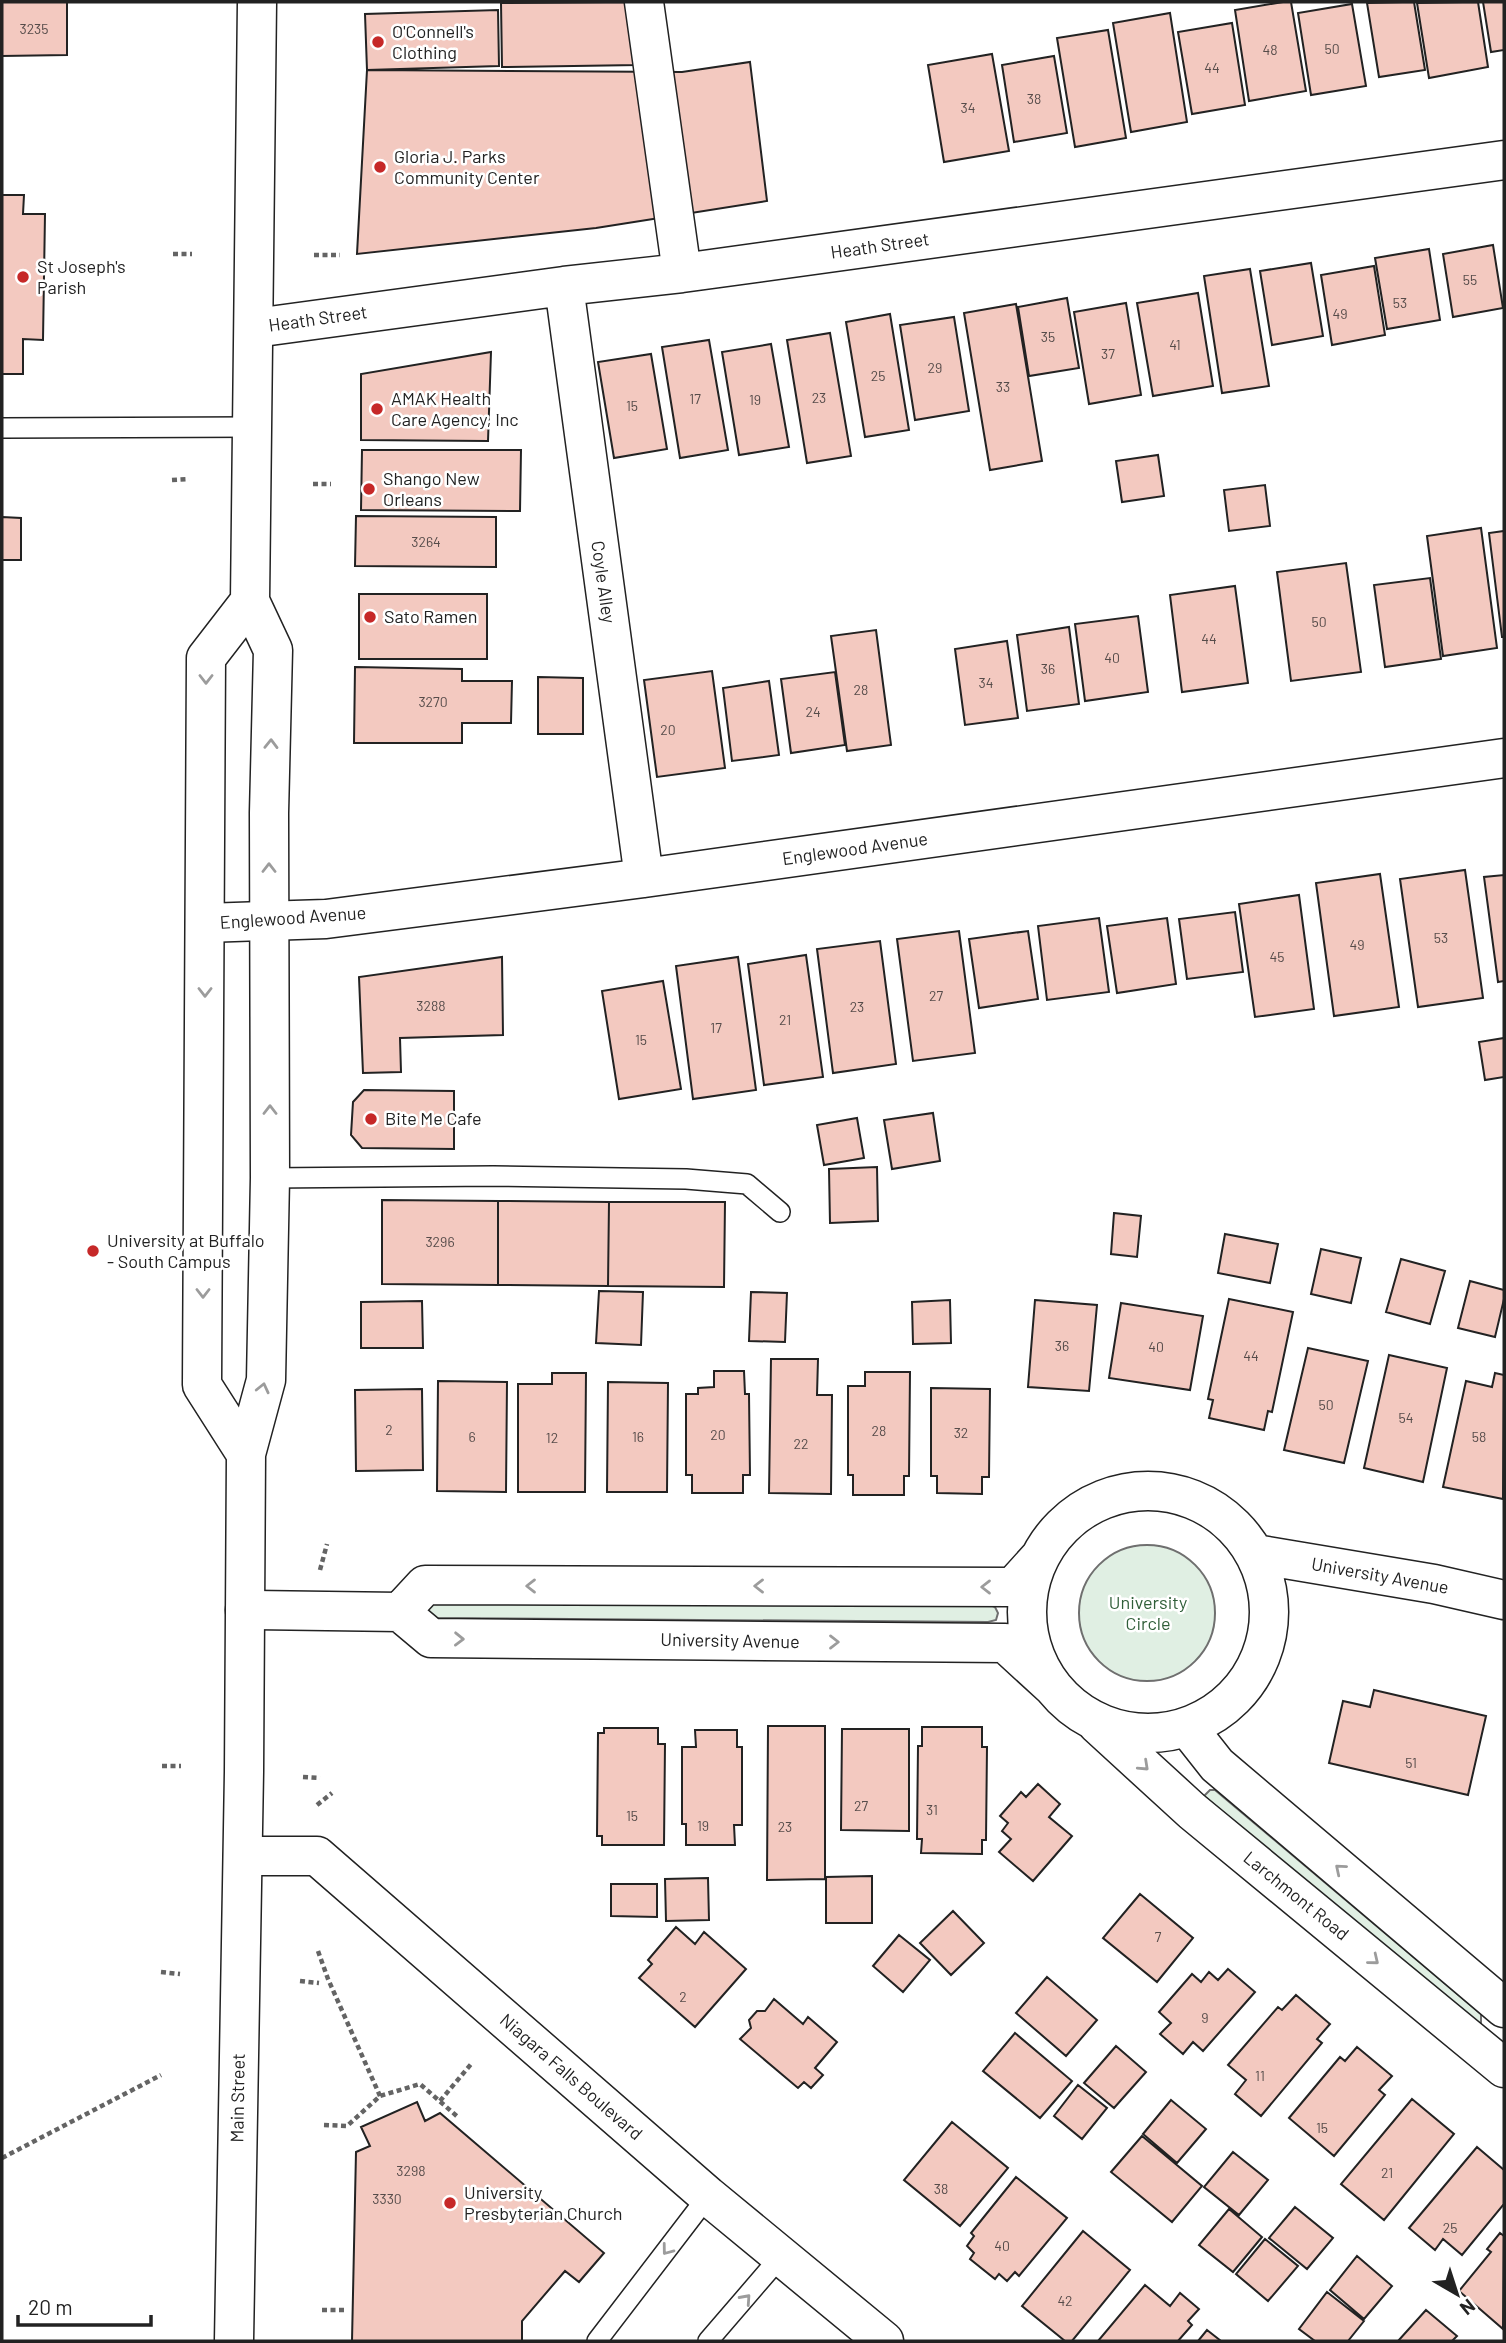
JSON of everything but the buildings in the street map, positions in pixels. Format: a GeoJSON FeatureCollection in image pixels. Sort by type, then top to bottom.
{"type":"FeatureCollection","features":[{"type":"Feature","properties":{"kind":"street"},"geometry":{"type":"LineString","coordinates":[[246,1454],[202,1385],[206,658],[250,601],[257,2]]}},
{"type":"Feature","properties":{"kind":"street"},"geometry":{"type":"LineString","coordinates":[[645,2],[682,273]]}},
{"type":"Feature","properties":{"kind":"street","name":"Heath Street"},"geometry":{"type":"LineString","coordinates":[[255,328],[682,273],[1504,160]]}},
{"type":"Feature","properties":{"kind":"street","name":"Coyle Alley"},"geometry":{"type":"LineString","coordinates":[[565,286],[644,878]]}},
{"type":"Feature","properties":{"kind":"street","name":"Main Street"},"geometry":{"type":"LineString","coordinates":[[234,2341],[243,1856],[246,1454],[266,1380],[270,1178],[273,650],[250,601]]}},
{"type":"Feature","properties":{"kind":"street","name":"Englewood Avenue"},"geometry":{"type":"LineString","coordinates":[[205,923],[270,923],[326,919],[644,878],[1504,758]]}},
{"type":"Feature","properties":{"kind":"street"},"geometry":{"type":"LineString","coordinates":[[245,1610],[400,1612],[425,1585],[1013,1587],[1058,1532],[1079,1513],[1105,1499],[1133,1492],[1163,1492],[1191,1499],[1217,1512],[1239,1531],[1255,1554],[1264,1574],[1268,1594],[1269,1628],[1260,1660],[1242,1689],[1217,1712],[1187,1727],[1155,1732],[1123,1731],[1093,1720],[1071,1706],[1053,1687],[1038,1664],[1030,1637],[1028,1610],[1031,1582],[1041,1556]]}},
{"type":"Feature","properties":{"kind":"street","name":"University Avenue"},"geometry":{"type":"LineString","coordinates":[[1255,1554],[1434,1584],[1504,1600]]}},
{"type":"Feature","properties":{"kind":"street","name":"University Avenue"},"geometry":{"type":"LineString","coordinates":[[400,1612],[430,1638],[1005,1643],[1053,1687]]}},
{"type":"Feature","properties":{"kind":"street","name":"Larchmont Road"},"geometry":{"type":"LineString","coordinates":[[1093,1720],[1192,1811],[1499,2053]]}},
{"type":"Feature","properties":{"kind":"street"},"geometry":{"type":"LineString","coordinates":[[1187,1727],[1217,1765],[1504,2008]]}},
{"type":"Feature","properties":{"kind":"street","name":"Niagara Falls Boulevard"},"geometry":{"type":"LineString","coordinates":[[243,1856],[317,1856],[708,2196],[884,2341]]}},
{"type":"Feature","properties":{"kind":"lane"},"geometry":{"type":"LineString","coordinates":[[2,428],[254,427]]}},
{"type":"Feature","properties":{"kind":"lane"},"geometry":{"type":"LineString","coordinates":[[270,1178],[493,1176],[686,1179],[747,1184],[780,1212]]}},
{"type":"Feature","properties":{"kind":"lane"},"geometry":{"type":"LineString","coordinates":[[597,2341],[708,2196]]}},
{"type":"Feature","properties":{"kind":"lane"},"geometry":{"type":"LineString","coordinates":[[708,2341],[782,2255]]}},
{"type":"Feature","properties":{"kind":"path"},"geometry":{"type":"LineString","coordinates":[[173,254],[192,254]]}},
{"type":"Feature","properties":{"kind":"path"},"geometry":{"type":"LineString","coordinates":[[314,255],[340,256]]}},
{"type":"Feature","properties":{"kind":"path"},"geometry":{"type":"LineString","coordinates":[[172,480],[189,479]]}},
{"type":"Feature","properties":{"kind":"path"},"geometry":{"type":"LineString","coordinates":[[313,484],[331,484]]}},
{"type":"Feature","properties":{"kind":"path"},"geometry":{"type":"LineString","coordinates":[[319,1575],[327,1544]]}},
{"type":"Feature","properties":{"kind":"path"},"geometry":{"type":"LineString","coordinates":[[162,1766],[181,1766]]}},
{"type":"Feature","properties":{"kind":"path"},"geometry":{"type":"LineString","coordinates":[[303,1777],[320,1778]]}},
{"type":"Feature","properties":{"kind":"path"},"geometry":{"type":"LineString","coordinates":[[317,1805],[332,1793]]}},
{"type":"Feature","properties":{"kind":"path"},"geometry":{"type":"LineString","coordinates":[[318,1951],[380,2095]]}},
{"type":"Feature","properties":{"kind":"path"},"geometry":{"type":"LineString","coordinates":[[161,1972],[180,1973]]}},
{"type":"Feature","properties":{"kind":"path"},"geometry":{"type":"LineString","coordinates":[[300,1981],[319,1983]]}},
{"type":"Feature","properties":{"kind":"path"},"geometry":{"type":"LineString","coordinates":[[440,2101],[472,2063]]}},
{"type":"Feature","properties":{"kind":"path"},"geometry":{"type":"LineString","coordinates":[[2,2158],[161,2075]]}},
{"type":"Feature","properties":{"kind":"path"},"geometry":{"type":"LineString","coordinates":[[324,2125],[347,2126],[380,2095],[420,2084],[459,2118]]}},
{"type":"Feature","properties":{"kind":"path"},"geometry":{"type":"LineString","coordinates":[[322,2310],[344,2310]]}},
{"type":"Feature","properties":{"kind":"green space","name":"University Circle"},"geometry":{"type":"Polygon","coordinates":[[[1147,1545],[1173,1550],[1195,1565],[1210,1587],[1215,1613],[1210,1639],[1195,1661],[1173,1676],[1147,1681],[1121,1676],[1099,1661],[1084,1639],[1079,1613],[1084,1587],[1099,1565],[1121,1550],[1147,1545]]]}},
{"type":"Feature","properties":{"kind":"green space"},"geometry":{"type":"Polygon","coordinates":[[[428,1602],[988,1604],[995,1607],[998,1613],[996,1620],[988,1622],[435,1618],[424,1609],[428,1602]]]}},
{"type":"Feature","properties":{"kind":"green space"},"geometry":{"type":"Polygon","coordinates":[[[1210,1790],[1215,1790],[1481,2014],[1481,2023],[1477,2026],[1204,1796],[1210,1790]]]}},
{"type":"Feature","properties":{"kind":"place","name":"O'Connell's Clothing"},"geometry":{"type":"Point","coordinates":[378,42]}},
{"type":"Feature","properties":{"kind":"place","name":"Gloria J. Parks Community Center"},"geometry":{"type":"Point","coordinates":[380,167]}},
{"type":"Feature","properties":{"kind":"place","name":"St Joseph's Parish"},"geometry":{"type":"Point","coordinates":[23,277]}},
{"type":"Feature","properties":{"kind":"place","name":"AMAK Health Care Agency, Inc"},"geometry":{"type":"Point","coordinates":[377,409]}},
{"type":"Feature","properties":{"kind":"place","name":"Shango New Orleans"},"geometry":{"type":"Point","coordinates":[369,489]}},
{"type":"Feature","properties":{"kind":"place","name":"Sato Ramen"},"geometry":{"type":"Point","coordinates":[370,617]}},
{"type":"Feature","properties":{"kind":"place","name":"Bite Me Cafe"},"geometry":{"type":"Point","coordinates":[371,1119]}},
{"type":"Feature","properties":{"kind":"place","name":"University at Buffalo - South Campus"},"geometry":{"type":"Point","coordinates":[93,1251]}},
{"type":"Feature","properties":{"kind":"place","name":"University Presbyterian Church"},"geometry":{"type":"Point","coordinates":[450,2203]}}]}
